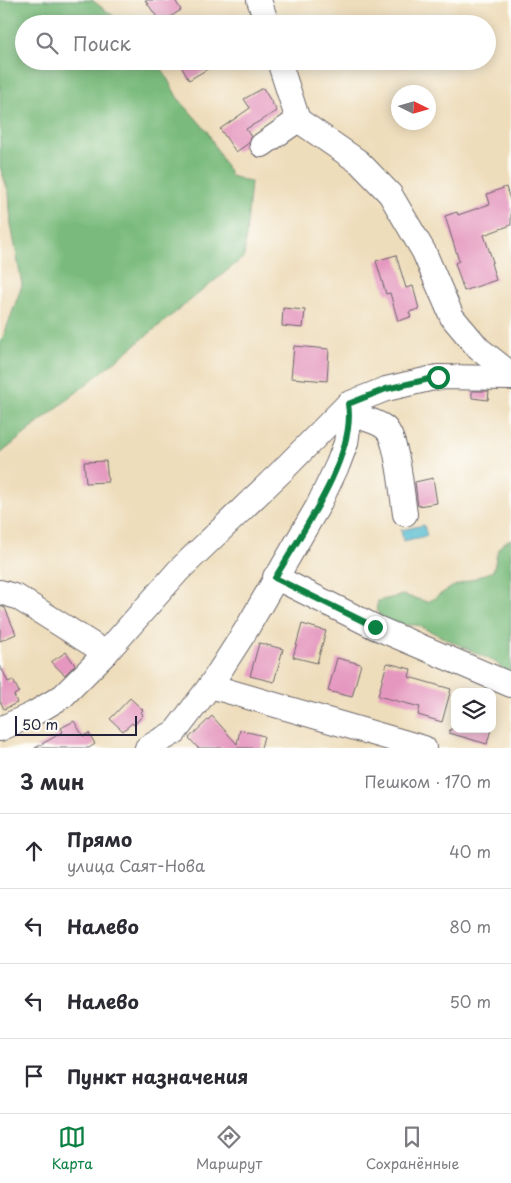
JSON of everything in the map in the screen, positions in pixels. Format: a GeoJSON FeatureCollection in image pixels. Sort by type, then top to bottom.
{"type":"FeatureCollection","features":[{"type":"Feature","properties":{"kind":"street"},"geometry":{"type":"LineString","coordinates":[[259,0],[264,15]]}},
{"type":"Feature","properties":{"kind":"street"},"geometry":{"type":"LineString","coordinates":[[282,70],[298,120],[359,162],[390,194],[424,252],[452,317],[479,349],[511,374]]}},
{"type":"Feature","properties":{"kind":"street"},"geometry":{"type":"LineString","coordinates":[[262,145],[298,120]]}},
{"type":"Feature","properties":{"kind":"street"},"geometry":{"type":"LineString","coordinates":[[0,729],[33,714],[63,696],[106,653],[178,571],[349,409],[386,389],[438,377],[511,378]]}},
{"type":"Feature","properties":{"kind":"street"},"geometry":{"type":"LineString","coordinates":[[349,409],[386,428],[394,443],[405,514]]}},
{"type":"Feature","properties":{"kind":"street"},"geometry":{"type":"LineString","coordinates":[[147,748],[175,732],[228,659],[318,506],[346,443],[349,409]]}},
{"type":"Feature","properties":{"kind":"street"},"geometry":{"type":"LineString","coordinates":[[275,578],[375,627],[511,685]]}},
{"type":"Feature","properties":{"kind":"street"},"geometry":{"type":"LineString","coordinates":[[0,592],[17,598],[106,653]]}},
{"type":"Feature","properties":{"kind":"street"},"geometry":{"type":"LineString","coordinates":[[210,686],[424,748]]}},
{"type":"Feature","properties":{"kind":"green space"},"geometry":{"type":"Polygon","coordinates":[[[0,0],[92,0],[112,15],[15,15],[15,70],[163,70],[177,97],[207,131],[231,176],[251,182],[244,257],[0,454],[0,341],[3,338],[22,285],[11,224],[9,193],[0,167],[0,0]]]}},
{"type":"Feature","properties":{"kind":"green space"},"geometry":{"type":"Polygon","coordinates":[[[511,539],[511,676],[495,662],[417,625],[400,625],[384,621],[376,610],[378,601],[403,595],[428,602],[452,587],[493,571],[499,548],[511,539]]]}},
{"type":"Feature","properties":{"kind":"water"},"geometry":{"type":"Polygon","coordinates":[[[424,525],[427,536],[403,541],[401,530],[424,525]]]}},
{"type":"Feature","properties":{"kind":"building"},"geometry":{"type":"Polygon","coordinates":[[[145,0],[175,0],[181,10],[173,15],[155,15],[145,0]]]}},
{"type":"Feature","properties":{"kind":"building"},"geometry":{"type":"Polygon","coordinates":[[[183,70],[206,70],[189,80],[183,70]]]}},
{"type":"Feature","properties":{"kind":"building"},"geometry":{"type":"Polygon","coordinates":[[[263,88],[277,111],[246,129],[251,137],[249,143],[236,152],[220,129],[250,108],[244,99],[263,88]]]}},
{"type":"Feature","properties":{"kind":"building"},"geometry":{"type":"Polygon","coordinates":[[[506,187],[511,203],[511,225],[484,235],[493,262],[491,263],[496,280],[464,291],[455,263],[459,261],[445,216],[457,212],[458,215],[490,204],[487,194],[506,187]]]}},
{"type":"Feature","properties":{"kind":"building"},"geometry":{"type":"Polygon","coordinates":[[[396,255],[406,288],[413,286],[419,309],[409,312],[411,317],[398,321],[390,293],[386,294],[376,261],[396,255]]]}},
{"type":"Feature","properties":{"kind":"building"},"geometry":{"type":"Polygon","coordinates":[[[283,308],[305,310],[303,328],[282,326],[283,308]]]}},
{"type":"Feature","properties":{"kind":"building"},"geometry":{"type":"Polygon","coordinates":[[[294,346],[329,349],[327,381],[291,378],[294,346]]]}},
{"type":"Feature","properties":{"kind":"building"},"geometry":{"type":"Polygon","coordinates":[[[472,391],[489,391],[488,400],[472,398],[472,391]]]}},
{"type":"Feature","properties":{"kind":"building"},"geometry":{"type":"Polygon","coordinates":[[[106,461],[108,482],[86,483],[84,462],[106,461]]]}},
{"type":"Feature","properties":{"kind":"building"},"geometry":{"type":"Polygon","coordinates":[[[433,478],[437,503],[418,506],[415,482],[433,478]]]}},
{"type":"Feature","properties":{"kind":"building"},"geometry":{"type":"Polygon","coordinates":[[[0,606],[5,608],[16,634],[0,641],[0,606]]]}},
{"type":"Feature","properties":{"kind":"building"},"geometry":{"type":"Polygon","coordinates":[[[302,624],[326,631],[317,663],[293,657],[302,624]]]}},
{"type":"Feature","properties":{"kind":"building"},"geometry":{"type":"Polygon","coordinates":[[[259,643],[283,649],[274,682],[250,676],[259,643]]]}},
{"type":"Feature","properties":{"kind":"building"},"geometry":{"type":"Polygon","coordinates":[[[66,652],[75,665],[65,675],[51,662],[66,652]]]}},
{"type":"Feature","properties":{"kind":"building"},"geometry":{"type":"Polygon","coordinates":[[[337,658],[361,664],[352,697],[328,691],[337,658]]]}},
{"type":"Feature","properties":{"kind":"building"},"geometry":{"type":"Polygon","coordinates":[[[387,663],[411,669],[409,677],[451,689],[442,722],[418,715],[420,707],[378,696],[387,663]]]}},
{"type":"Feature","properties":{"kind":"building"},"geometry":{"type":"Polygon","coordinates":[[[0,665],[8,682],[13,680],[19,692],[14,695],[17,703],[4,709],[0,701],[0,665]]]}},
{"type":"Feature","properties":{"kind":"building"},"geometry":{"type":"Polygon","coordinates":[[[130,698],[143,710],[141,712],[143,715],[134,725],[132,723],[123,731],[110,719],[130,698]]]}},
{"type":"Feature","properties":{"kind":"building"},"geometry":{"type":"Polygon","coordinates":[[[212,716],[237,744],[240,730],[264,736],[261,748],[198,748],[189,738],[212,716]]]}},
{"type":"Feature","properties":{"kind":"building"},"geometry":{"type":"Polygon","coordinates":[[[74,721],[83,736],[89,733],[95,744],[89,748],[35,748],[63,732],[61,728],[74,721]]]}},
{"type":"Feature","properties":{"kind":"building"},"geometry":{"type":"Polygon","coordinates":[[[451,729],[451,733],[490,733],[487,744],[449,733],[451,729]]]}},
{"type":"Feature","properties":{"kind":"route"},"geometry":{"type":"LineString","coordinates":[[375,627],[275,578],[318,506],[338,464],[346,443],[350,414],[348,404],[386,389],[438,377]]}}]}
